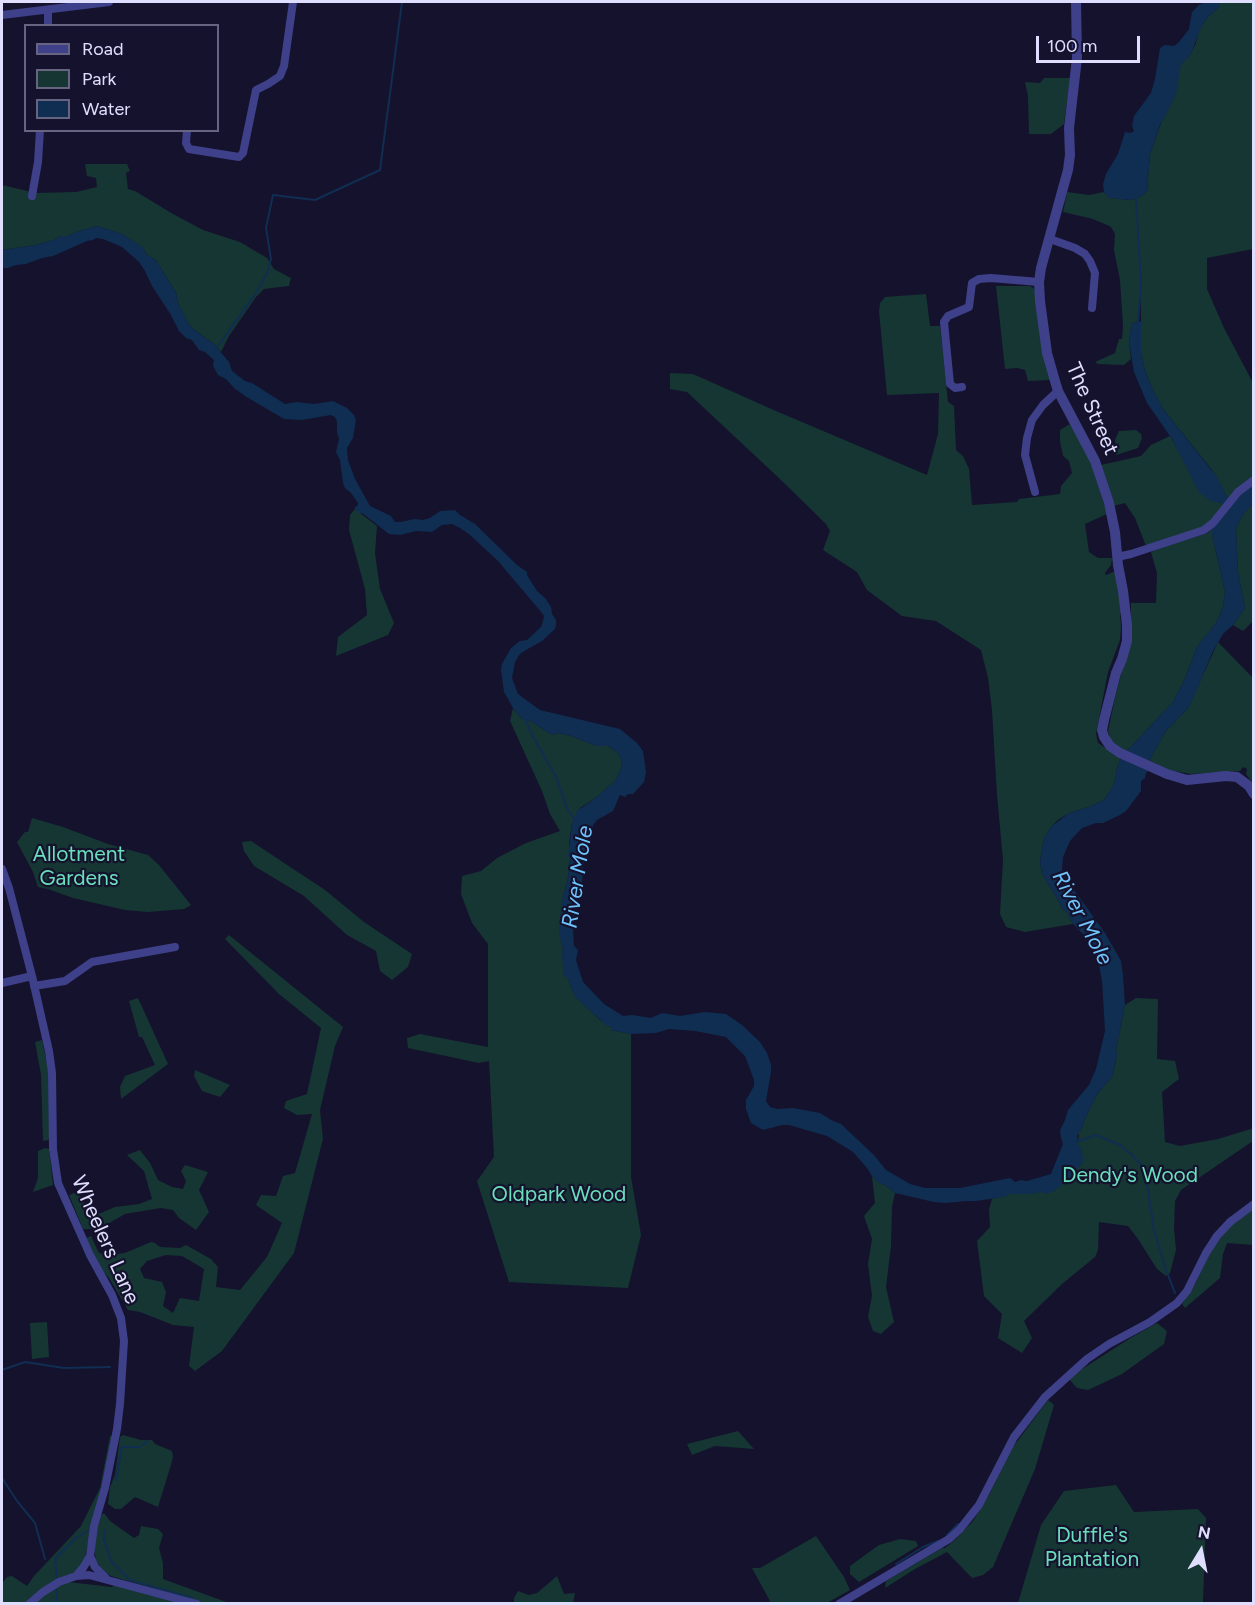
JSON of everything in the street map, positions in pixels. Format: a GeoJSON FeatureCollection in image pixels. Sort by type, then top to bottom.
{"type":"FeatureCollection","features":[{"type":"Feature","properties":{"kind":"street"},"geometry":{"type":"LineString","coordinates":[[2,15],[109,2]]}},
{"type":"Feature","properties":{"kind":"street"},"geometry":{"type":"LineString","coordinates":[[187,132],[186,143],[189,149],[239,157],[243,153],[256,90],[280,76],[284,66],[293,2]]}},
{"type":"Feature","properties":{"kind":"street","name":"The Street"},"geometry":{"type":"LineString","coordinates":[[1076,2],[1077,58],[1070,128],[1070,155],[1066,180],[1039,282],[1047,353],[1058,391],[1095,461],[1103,481],[1115,532],[1127,626],[1122,659],[1116,673],[1102,730],[1110,746],[1119,753],[1167,774],[1187,780],[1237,777],[1249,786],[1254,794]]}},
{"type":"Feature","properties":{"kind":"street"},"geometry":{"type":"LineString","coordinates":[[48,10],[48,24]]}},
{"type":"Feature","properties":{"kind":"street"},"geometry":{"type":"LineString","coordinates":[[32,196],[38,162],[40,132]]}},
{"type":"Feature","properties":{"kind":"street"},"geometry":{"type":"LineString","coordinates":[[1050,239],[1075,248],[1085,254],[1090,261],[1095,273],[1092,308]]}},
{"type":"Feature","properties":{"kind":"street"},"geometry":{"type":"LineString","coordinates":[[962,387],[955,388],[950,384],[944,321],[948,316],[969,307],[972,283],[979,279],[1039,282]]}},
{"type":"Feature","properties":{"kind":"street"},"geometry":{"type":"LineString","coordinates":[[1035,492],[1025,455],[1027,438],[1032,420],[1043,405],[1058,391]]}},
{"type":"Feature","properties":{"kind":"street"},"geometry":{"type":"LineString","coordinates":[[1117,557],[1204,530],[1213,523],[1238,492],[1254,480]]}},
{"type":"Feature","properties":{"kind":"street","name":"Wheelers Lane"},"geometry":{"type":"LineString","coordinates":[[2,869],[5,889],[32,976],[49,1051],[52,1073],[53,1149],[58,1183],[90,1256],[112,1295],[121,1318],[124,1341],[117,1429],[94,1526],[90,1556],[76,1576]]}},
{"type":"Feature","properties":{"kind":"street"},"geometry":{"type":"LineString","coordinates":[[34,986],[66,981],[92,962],[175,947]]}},
{"type":"Feature","properties":{"kind":"street"},"geometry":{"type":"LineString","coordinates":[[2,983],[32,976]]}},
{"type":"Feature","properties":{"kind":"street"},"geometry":{"type":"LineString","coordinates":[[839,1604],[949,1539],[960,1529],[979,1505],[1014,1437],[1045,1397],[1087,1359],[1150,1322],[1177,1303],[1187,1291],[1217,1236],[1230,1222],[1254,1204]]}},
{"type":"Feature","properties":{"kind":"street"},"geometry":{"type":"LineString","coordinates":[[90,1556],[95,1567],[106,1578]]}},
{"type":"Feature","properties":{"kind":"street"},"geometry":{"type":"LineString","coordinates":[[29,1604],[59,1582],[76,1576],[89,1575],[197,1604]]}},
{"type":"Feature","properties":{"kind":"green space"},"geometry":{"type":"Polygon","coordinates":[[[1220,2],[1253,2],[1253,249],[1207,258],[1207,289],[1224,328],[1253,383],[1253,477],[1228,499],[1212,470],[1163,409],[1145,371],[1141,353],[1141,296],[1138,321],[1133,323],[1131,328],[1129,342],[1131,359],[1124,365],[1095,362],[1115,353],[1119,339],[1122,339],[1120,280],[1114,250],[1115,234],[1111,227],[1093,219],[1063,212],[1067,192],[1089,195],[1104,192],[1109,198],[1132,200],[1147,191],[1150,154],[1164,115],[1169,79],[1162,72],[1163,68],[1178,64],[1189,57],[1196,43],[1199,29],[1220,6],[1220,2]]]}},
{"type":"Feature","properties":{"kind":"green space"},"geometry":{"type":"Polygon","coordinates":[[[1044,78],[1070,78],[1064,124],[1051,134],[1029,134],[1028,96],[1025,82],[1040,83],[1044,78]]]}},
{"type":"Feature","properties":{"kind":"green space"},"geometry":{"type":"Polygon","coordinates":[[[85,164],[127,164],[130,171],[126,173],[128,189],[203,230],[240,242],[267,258],[274,269],[291,278],[289,286],[264,289],[229,336],[221,352],[188,323],[178,303],[176,293],[156,260],[122,234],[97,226],[36,245],[2,250],[2,185],[36,193],[76,192],[97,187],[96,178],[87,176],[85,164]]]}},
{"type":"Feature","properties":{"kind":"green space"},"geometry":{"type":"Polygon","coordinates":[[[996,286],[1030,286],[1036,290],[1051,380],[1028,381],[1025,370],[1005,369],[996,286]]]}},
{"type":"Feature","properties":{"kind":"green space"},"geometry":{"type":"Polygon","coordinates":[[[926,294],[930,326],[940,326],[948,402],[954,406],[956,450],[963,456],[969,469],[972,505],[1017,502],[1019,499],[1060,494],[1061,486],[1072,473],[1069,461],[1063,456],[1060,430],[1070,424],[1089,457],[1107,514],[1085,524],[1089,552],[1098,558],[1112,558],[1111,565],[1105,573],[1106,575],[1115,573],[1123,612],[1120,614],[1120,640],[1108,672],[1096,734],[1098,743],[1121,758],[1114,785],[1104,800],[1069,813],[1058,820],[1044,839],[1040,861],[1042,874],[1073,924],[1025,932],[1006,927],[1000,914],[1003,860],[992,710],[988,678],[981,650],[936,621],[902,616],[867,590],[857,572],[823,550],[830,531],[826,524],[687,392],[670,389],[670,373],[693,374],[927,475],[938,434],[939,393],[887,395],[879,311],[880,303],[885,297],[926,294]]]}},
{"type":"Feature","properties":{"kind":"green space"},"geometry":{"type":"Polygon","coordinates":[[[1136,430],[1142,438],[1138,448],[1116,455],[1115,440],[1119,431],[1136,430]]]}},
{"type":"Feature","properties":{"kind":"green space"},"geometry":{"type":"Polygon","coordinates":[[[1170,436],[1185,462],[1225,504],[1206,526],[1146,546],[1135,518],[1125,503],[1113,506],[1101,465],[1141,456],[1151,445],[1170,436]]]}},
{"type":"Feature","properties":{"kind":"green space"},"geometry":{"type":"Polygon","coordinates":[[[1253,504],[1253,621],[1243,631],[1233,625],[1245,608],[1238,573],[1236,528],[1244,513],[1253,504]]]}},
{"type":"Feature","properties":{"kind":"green space"},"geometry":{"type":"Polygon","coordinates":[[[355,509],[377,526],[375,553],[380,589],[394,623],[388,635],[336,656],[338,637],[367,615],[365,589],[349,530],[350,515],[355,509]]]}},
{"type":"Feature","properties":{"kind":"green space"},"geometry":{"type":"Polygon","coordinates":[[[1212,528],[1225,592],[1223,607],[1216,623],[1197,647],[1173,702],[1126,752],[1111,741],[1108,731],[1131,636],[1131,603],[1156,603],[1157,573],[1151,552],[1208,533],[1212,528]]]}},
{"type":"Feature","properties":{"kind":"green space"},"geometry":{"type":"Polygon","coordinates":[[[1218,642],[1253,678],[1253,784],[1246,774],[1247,769],[1243,767],[1240,771],[1191,774],[1168,770],[1149,761],[1165,732],[1188,708],[1218,642]]]}},
{"type":"Feature","properties":{"kind":"green space","name":"Oldpark Wood"},"geometry":{"type":"Polygon","coordinates":[[[513,708],[521,718],[549,733],[571,736],[597,746],[608,746],[618,753],[621,759],[622,766],[616,780],[580,808],[572,824],[568,878],[562,901],[561,943],[562,955],[574,995],[600,1020],[611,1027],[611,1030],[631,1034],[631,1177],[641,1235],[628,1288],[509,1282],[477,1181],[494,1157],[489,1061],[479,1063],[408,1048],[407,1038],[420,1034],[488,1047],[488,944],[472,923],[461,894],[462,876],[481,871],[497,858],[526,843],[560,831],[550,814],[510,721],[513,708]]]}},
{"type":"Feature","properties":{"kind":"green space","name":"Allotment Gardens"},"geometry":{"type":"Polygon","coordinates":[[[32,818],[148,855],[159,865],[191,905],[184,909],[148,912],[125,910],[38,887],[33,872],[17,842],[25,832],[28,832],[32,818]]]}},
{"type":"Feature","properties":{"kind":"green space"},"geometry":{"type":"Polygon","coordinates":[[[251,841],[325,890],[364,922],[412,954],[408,967],[392,980],[380,971],[376,951],[347,935],[304,896],[254,866],[244,851],[242,842],[251,841]]]}},
{"type":"Feature","properties":{"kind":"green space"},"geometry":{"type":"Polygon","coordinates":[[[229,935],[343,1027],[335,1046],[320,1110],[323,1139],[294,1253],[222,1351],[195,1371],[189,1366],[194,1327],[173,1325],[140,1312],[128,1310],[101,1269],[86,1238],[91,1236],[99,1253],[108,1255],[125,1253],[151,1242],[160,1247],[180,1248],[186,1245],[211,1259],[218,1267],[216,1287],[240,1290],[267,1257],[282,1223],[256,1205],[261,1195],[276,1196],[283,1176],[295,1173],[312,1114],[297,1115],[284,1108],[286,1101],[307,1094],[321,1028],[279,994],[225,939],[229,935]],[[166,1255],[147,1261],[140,1269],[144,1278],[162,1282],[166,1292],[163,1306],[173,1313],[180,1298],[199,1301],[204,1269],[182,1256],[166,1255]]]}},
{"type":"Feature","properties":{"kind":"green space"},"geometry":{"type":"Polygon","coordinates":[[[138,998],[168,1064],[121,1099],[120,1087],[125,1076],[155,1065],[142,1037],[139,1037],[129,1001],[138,998]]]}},
{"type":"Feature","properties":{"kind":"green space","name":"Dendy's Wood"},"geometry":{"type":"Polygon","coordinates":[[[1136,998],[1158,999],[1157,1059],[1175,1061],[1179,1079],[1162,1092],[1165,1142],[1180,1146],[1218,1139],[1254,1128],[1253,1141],[1181,1190],[1175,1201],[1176,1250],[1170,1273],[1166,1276],[1157,1269],[1128,1226],[1099,1222],[1098,1250],[1095,1257],[1062,1284],[1024,1321],[1032,1338],[1022,1353],[998,1338],[1002,1314],[984,1296],[977,1241],[990,1227],[989,1209],[992,1199],[1010,1194],[1030,1194],[1058,1186],[1074,1175],[1076,1169],[1082,1164],[1077,1144],[1078,1133],[1082,1129],[1097,1094],[1112,1077],[1125,1005],[1136,998]]]}},
{"type":"Feature","properties":{"kind":"green space"},"geometry":{"type":"Polygon","coordinates":[[[42,1040],[49,1073],[50,1137],[43,1141],[41,1075],[35,1042],[42,1040]]]}},
{"type":"Feature","properties":{"kind":"green space"},"geometry":{"type":"Polygon","coordinates":[[[195,1070],[230,1085],[220,1097],[202,1091],[194,1076],[195,1070]]]}},
{"type":"Feature","properties":{"kind":"green space"},"geometry":{"type":"Polygon","coordinates":[[[49,1149],[53,1185],[33,1192],[38,1178],[38,1151],[49,1149]]]}},
{"type":"Feature","properties":{"kind":"green space"},"geometry":{"type":"Polygon","coordinates":[[[140,1150],[150,1163],[158,1180],[172,1187],[183,1189],[186,1181],[181,1171],[185,1165],[208,1172],[199,1190],[209,1212],[196,1230],[179,1218],[173,1210],[161,1208],[125,1214],[99,1229],[83,1229],[69,1195],[74,1193],[80,1196],[91,1214],[152,1199],[144,1171],[127,1155],[140,1150]]]}},
{"type":"Feature","properties":{"kind":"green space"},"geometry":{"type":"Polygon","coordinates":[[[872,1176],[895,1193],[886,1287],[894,1322],[881,1334],[873,1331],[868,1317],[872,1296],[868,1264],[872,1239],[864,1216],[875,1203],[872,1176]]]}},
{"type":"Feature","properties":{"kind":"green space"},"geometry":{"type":"Polygon","coordinates":[[[1253,1209],[1253,1245],[1227,1243],[1220,1278],[1185,1308],[1182,1304],[1196,1283],[1210,1252],[1232,1225],[1253,1209]]]}},
{"type":"Feature","properties":{"kind":"green space"},"geometry":{"type":"Polygon","coordinates":[[[47,1322],[49,1357],[32,1359],[30,1323],[47,1322]]]}},
{"type":"Feature","properties":{"kind":"green space"},"geometry":{"type":"Polygon","coordinates":[[[1157,1323],[1167,1331],[1164,1344],[1122,1374],[1088,1390],[1077,1388],[1069,1379],[1132,1337],[1157,1323]]]}},
{"type":"Feature","properties":{"kind":"green space"},"geometry":{"type":"Polygon","coordinates":[[[1048,1400],[1054,1405],[1035,1469],[993,1567],[983,1575],[972,1578],[947,1552],[885,1588],[886,1581],[945,1548],[973,1521],[1013,1447],[1048,1400]]]}},
{"type":"Feature","properties":{"kind":"green space"},"geometry":{"type":"Polygon","coordinates":[[[738,1431],[754,1449],[715,1446],[692,1455],[687,1444],[738,1431]]]}},
{"type":"Feature","properties":{"kind":"green space"},"geometry":{"type":"Polygon","coordinates":[[[123,1435],[141,1440],[152,1440],[155,1444],[172,1451],[173,1457],[158,1507],[135,1497],[121,1509],[115,1509],[108,1504],[120,1437],[123,1435]]]}},
{"type":"Feature","properties":{"kind":"green space"},"geometry":{"type":"Polygon","coordinates":[[[110,1436],[113,1436],[84,1561],[72,1574],[24,1603],[2,1604],[2,1583],[7,1577],[12,1576],[27,1586],[81,1526],[100,1488],[110,1436]]]}},
{"type":"Feature","properties":{"kind":"green space","name":"Duffle's Plantation"},"geometry":{"type":"Polygon","coordinates":[[[1116,1485],[1134,1512],[1198,1509],[1206,1518],[1203,1603],[1018,1603],[1041,1525],[1064,1491],[1116,1485]]]}},
{"type":"Feature","properties":{"kind":"green space"},"geometry":{"type":"Polygon","coordinates":[[[104,1513],[110,1521],[134,1538],[139,1535],[141,1526],[158,1529],[163,1534],[159,1548],[163,1563],[163,1579],[229,1603],[196,1601],[111,1576],[103,1571],[96,1560],[94,1549],[101,1515],[104,1513]]]}},
{"type":"Feature","properties":{"kind":"green space"},"geometry":{"type":"Polygon","coordinates":[[[816,1536],[844,1577],[850,1590],[827,1603],[771,1603],[752,1568],[760,1568],[816,1536]]]}},
{"type":"Feature","properties":{"kind":"green space"},"geometry":{"type":"Polygon","coordinates":[[[900,1539],[916,1541],[918,1546],[859,1582],[850,1574],[850,1566],[879,1545],[900,1539]]]}},
{"type":"Feature","properties":{"kind":"green space"},"geometry":{"type":"Polygon","coordinates":[[[557,1576],[564,1594],[575,1593],[573,1603],[514,1603],[518,1591],[529,1595],[537,1593],[557,1576]]]}},
{"type":"Feature","properties":{"kind":"green space"},"geometry":{"type":"Polygon","coordinates":[[[68,1582],[112,1587],[115,1585],[186,1603],[59,1602],[35,1604],[49,1591],[68,1582]]]}},
{"type":"Feature","properties":{"kind":"water"},"geometry":{"type":"Polygon","coordinates":[[[1206,2],[1220,2],[1220,6],[1202,25],[1189,57],[1180,68],[1177,90],[1160,125],[1150,154],[1147,191],[1132,200],[1109,198],[1104,192],[1103,184],[1106,174],[1118,154],[1125,132],[1134,131],[1132,126],[1134,116],[1151,93],[1160,48],[1165,45],[1174,46],[1179,42],[1189,29],[1192,12],[1206,2]]]}},
{"type":"Feature","properties":{"kind":"water","name":"River Mole"},"geometry":{"type":"Polygon","coordinates":[[[97,226],[122,234],[156,260],[176,293],[178,303],[188,323],[214,344],[229,362],[232,371],[245,381],[285,404],[297,402],[314,404],[333,401],[347,408],[354,415],[356,420],[353,438],[347,448],[348,460],[355,479],[370,506],[391,516],[395,522],[423,520],[440,511],[455,510],[475,524],[527,572],[537,591],[546,599],[556,620],[555,629],[542,641],[520,654],[515,662],[512,678],[518,694],[540,710],[620,729],[643,751],[646,772],[644,782],[633,794],[625,797],[620,795],[613,811],[597,820],[593,825],[589,852],[585,859],[582,884],[576,903],[573,929],[574,946],[578,950],[576,960],[583,982],[604,1004],[623,1016],[651,1018],[662,1013],[680,1016],[705,1012],[726,1014],[760,1042],[767,1053],[771,1072],[766,1101],[770,1107],[820,1113],[841,1124],[874,1155],[886,1170],[910,1184],[925,1188],[960,1188],[1010,1178],[1015,1182],[1027,1181],[1051,1174],[1063,1144],[1060,1130],[1068,1110],[1089,1085],[1096,1069],[1105,1031],[1102,981],[1097,954],[1089,940],[1073,924],[1067,912],[1062,909],[1042,874],[1040,861],[1044,839],[1051,827],[1069,813],[1104,800],[1114,785],[1121,758],[1148,771],[1141,781],[1141,791],[1126,811],[1103,823],[1082,828],[1070,841],[1063,857],[1064,876],[1105,933],[1121,961],[1125,1005],[1112,1077],[1097,1094],[1082,1129],[1078,1133],[1077,1144],[1081,1148],[1083,1158],[1082,1164],[1076,1169],[1074,1175],[1054,1191],[1046,1194],[1042,1192],[1010,1194],[976,1201],[945,1203],[895,1193],[878,1182],[853,1152],[827,1136],[789,1125],[763,1130],[751,1123],[746,1109],[746,1100],[754,1086],[754,1080],[745,1056],[726,1037],[669,1029],[656,1033],[631,1034],[611,1030],[611,1027],[586,1007],[574,995],[568,978],[564,976],[563,949],[559,930],[562,901],[568,878],[572,824],[577,811],[616,780],[622,766],[618,753],[608,746],[597,746],[558,733],[554,735],[521,718],[504,692],[502,664],[511,648],[520,641],[527,640],[541,627],[544,616],[498,561],[460,528],[452,524],[442,525],[432,532],[389,534],[359,513],[355,509],[358,503],[343,483],[340,460],[336,452],[339,439],[335,417],[331,415],[302,420],[284,419],[234,388],[226,379],[218,375],[213,366],[214,360],[199,350],[192,340],[179,331],[139,262],[122,247],[96,238],[53,256],[2,268],[2,250],[36,245],[97,226]]]}},
{"type":"Feature","properties":{"kind":"water"},"geometry":{"type":"Polygon","coordinates":[[[1141,322],[1141,353],[1145,371],[1154,392],[1163,409],[1217,477],[1228,499],[1225,504],[1211,501],[1199,492],[1172,439],[1147,403],[1134,372],[1129,342],[1133,323],[1141,322]]]}},
{"type":"Feature","properties":{"kind":"water"},"geometry":{"type":"Polygon","coordinates":[[[1253,484],[1253,504],[1244,513],[1236,528],[1238,573],[1245,608],[1233,625],[1223,634],[1212,653],[1188,708],[1165,732],[1149,761],[1126,752],[1173,702],[1197,647],[1216,623],[1223,607],[1225,592],[1212,528],[1231,503],[1253,484]]]}},
{"type":"Feature","properties":{"kind":"waterway"},"geometry":{"type":"LineString","coordinates":[[216,349],[256,293],[267,273],[271,259],[266,228],[273,195],[315,200],[380,170],[402,2]]}},
{"type":"Feature","properties":{"kind":"waterway"},"geometry":{"type":"LineString","coordinates":[[1136,198],[1141,283],[1138,324]]}},
{"type":"Feature","properties":{"kind":"waterway","name":"River Mole"},"geometry":{"type":"LineString","coordinates":[[525,719],[556,777],[567,808],[575,821]]}},
{"type":"Feature","properties":{"kind":"waterway"},"geometry":{"type":"LineString","coordinates":[[1078,1140],[1095,1135],[1106,1139],[1120,1145],[1142,1166],[1154,1230],[1175,1293]]}},
{"type":"Feature","properties":{"kind":"waterway"},"geometry":{"type":"LineString","coordinates":[[2,1370],[25,1362],[64,1368],[110,1367]]}},
{"type":"Feature","properties":{"kind":"waterway"},"geometry":{"type":"LineString","coordinates":[[143,1445],[147,1441]]}},
{"type":"Feature","properties":{"kind":"waterway"},"geometry":{"type":"LineString","coordinates":[[116,1480],[122,1447],[140,1447]]}},
{"type":"Feature","properties":{"kind":"waterway"},"geometry":{"type":"LineString","coordinates":[[2,1478],[35,1523],[45,1559]]}},
{"type":"Feature","properties":{"kind":"waterway"},"geometry":{"type":"LineString","coordinates":[[947,1535],[958,1524]]}},
{"type":"Feature","properties":{"kind":"waterway"},"geometry":{"type":"LineString","coordinates":[[57,1579],[55,1559],[76,1538],[90,1530]]}},
{"type":"Feature","properties":{"kind":"waterway"},"geometry":{"type":"LineString","coordinates":[[105,1530],[104,1539],[111,1561],[130,1580],[192,1598]]}},
{"type":"Feature","properties":{"kind":"waterway"},"geometry":{"type":"LineString","coordinates":[[896,1564],[923,1547],[938,1541]]}},
{"type":"Feature","properties":{"kind":"waterway"},"geometry":{"type":"LineString","coordinates":[[57,1590],[57,1604]]}}]}
